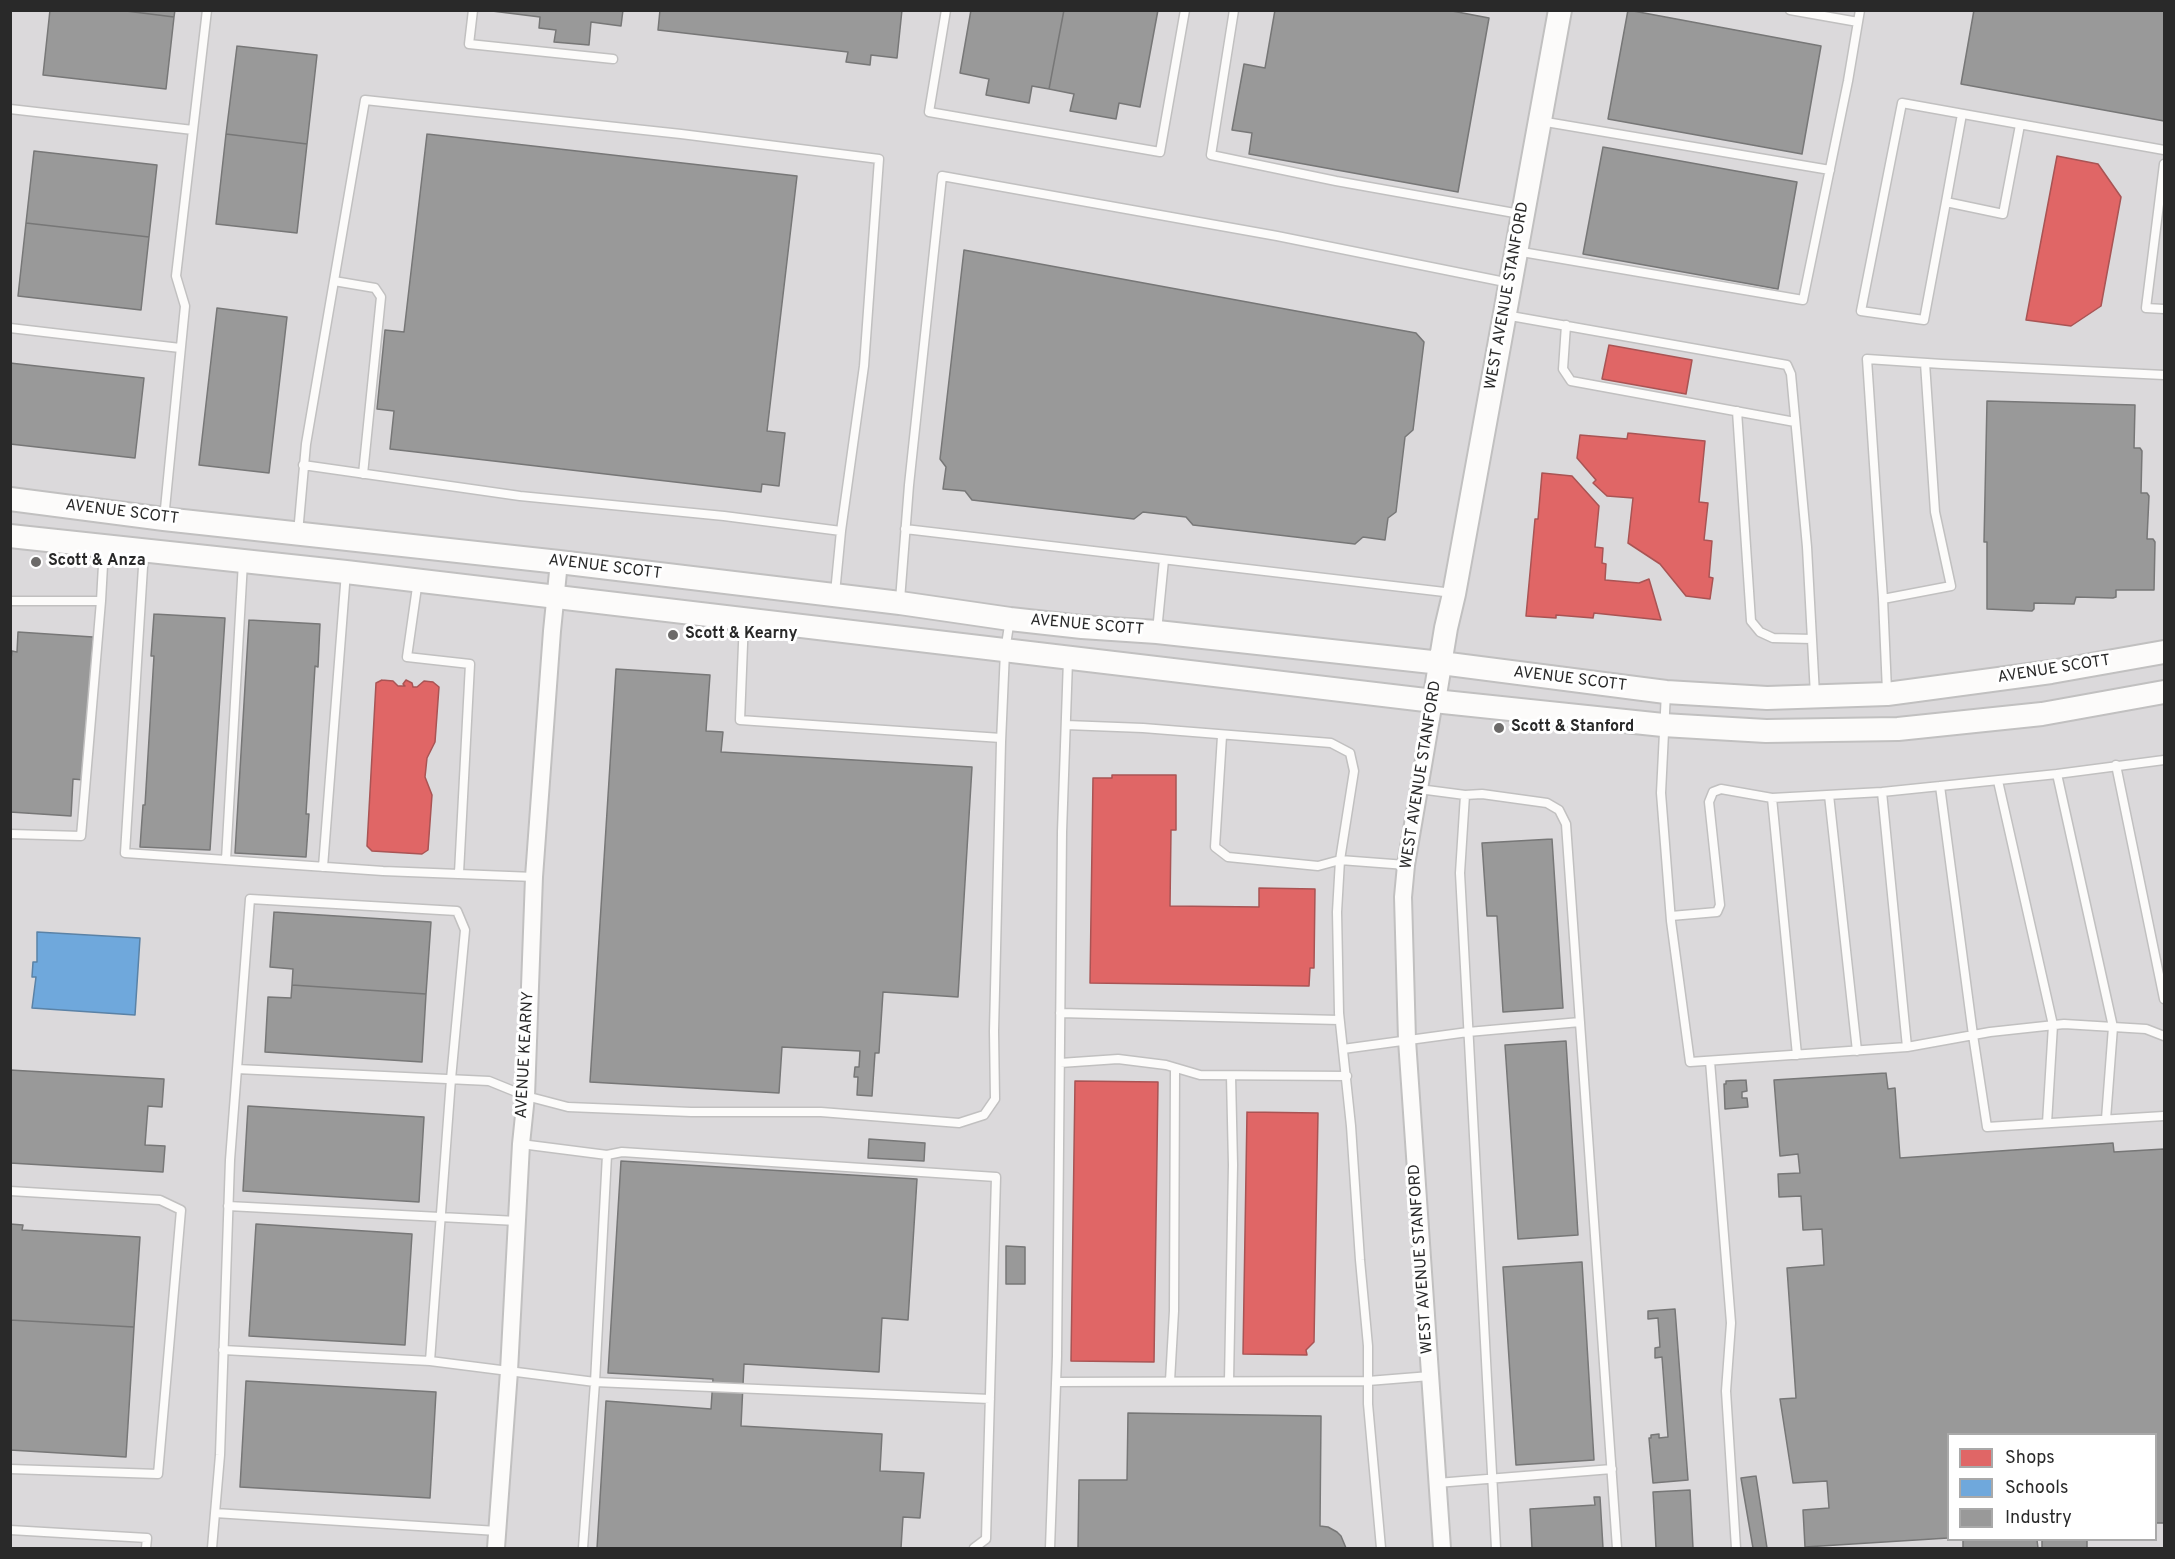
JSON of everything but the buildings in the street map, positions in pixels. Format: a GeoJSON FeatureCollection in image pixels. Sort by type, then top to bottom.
{"type":"FeatureCollection","features":[{"type":"Feature","properties":{"kind":"main road","name":"WEST AVENUE STANFORD"},"geometry":{"type":"LineString","coordinates":[[1434,701],[1560,10]]}},
{"type":"Feature","properties":{"kind":"main road","name":"AVENUE SCOTT"},"geometry":{"type":"LineString","coordinates":[[10,499],[164,519],[559,562],[900,603],[1010,619],[1157,632],[1441,663],[1666,692],[1767,698],[1887,694],[2051,672],[2164,652]]}},
{"type":"Feature","properties":{"kind":"main road","name":"AVENUE SCOTT"},"geometry":{"type":"LineString","coordinates":[[10,536],[418,580],[1434,701],[1663,725],[1766,731],[1898,729],[2042,714],[2164,692]]}},
{"type":"Feature","properties":{"kind":"street","name":"AVENUE KEARNY"},"geometry":{"type":"LineString","coordinates":[[496,1548],[509,1371],[521,1144],[526,1096],[534,877],[559,562]]}},
{"type":"Feature","properties":{"kind":"street","name":"WEST AVENUE STANFORD"},"geometry":{"type":"LineString","coordinates":[[1434,701],[1418,789],[1403,897],[1407,1040],[1442,1548]]}},
{"type":"Feature","properties":{"kind":"lane"},"geometry":{"type":"LineString","coordinates":[[164,519],[185,306],[176,276],[207,10]]}},
{"type":"Feature","properties":{"kind":"lane"},"geometry":{"type":"LineString","coordinates":[[473,10],[469,45],[613,59]]}},
{"type":"Feature","properties":{"kind":"lane"},"geometry":{"type":"LineString","coordinates":[[946,10],[929,112],[1160,152],[1185,10]]}},
{"type":"Feature","properties":{"kind":"lane"},"geometry":{"type":"LineString","coordinates":[[1234,10],[1211,155],[1336,181],[1522,215]]}},
{"type":"Feature","properties":{"kind":"lane"},"geometry":{"type":"LineString","coordinates":[[1790,10],[1858,22]]}},
{"type":"Feature","properties":{"kind":"lane"},"geometry":{"type":"LineString","coordinates":[[1516,251],[1803,300],[1860,10]]}},
{"type":"Feature","properties":{"kind":"lane"},"geometry":{"type":"LineString","coordinates":[[298,532],[303,465],[365,100],[681,134],[879,159],[864,366],[841,531],[835,596]]}},
{"type":"Feature","properties":{"kind":"lane"},"geometry":{"type":"LineString","coordinates":[[1962,114],[1924,320],[1861,311],[1902,103],[2164,150]]}},
{"type":"Feature","properties":{"kind":"lane"},"geometry":{"type":"LineString","coordinates":[[10,108],[194,130]]}},
{"type":"Feature","properties":{"kind":"lane"},"geometry":{"type":"LineString","coordinates":[[1539,121],[1830,170]]}},
{"type":"Feature","properties":{"kind":"lane"},"geometry":{"type":"LineString","coordinates":[[1946,202],[2003,214],[2020,125]]}},
{"type":"Feature","properties":{"kind":"lane"},"geometry":{"type":"LineString","coordinates":[[2164,164],[2146,308],[2164,309]]}},
{"type":"Feature","properties":{"kind":"lane"},"geometry":{"type":"LineString","coordinates":[[900,603],[905,529],[942,176],[1277,236],[1510,283]]}},
{"type":"Feature","properties":{"kind":"lane"},"geometry":{"type":"LineString","coordinates":[[334,281],[375,288],[381,297],[363,474]]}},
{"type":"Feature","properties":{"kind":"lane"},"geometry":{"type":"LineString","coordinates":[[1505,315],[1787,365],[1791,374],[1807,547],[1815,697]]}},
{"type":"Feature","properties":{"kind":"lane"},"geometry":{"type":"LineString","coordinates":[[1566,325],[1563,369],[1572,381],[1795,422]]}},
{"type":"Feature","properties":{"kind":"lane"},"geometry":{"type":"LineString","coordinates":[[10,328],[180,348]]}},
{"type":"Feature","properties":{"kind":"lane"},"geometry":{"type":"LineString","coordinates":[[1887,694],[1868,358],[2164,375]]}},
{"type":"Feature","properties":{"kind":"lane"},"geometry":{"type":"LineString","coordinates":[[1883,599],[1951,586],[1935,512],[1925,363]]}},
{"type":"Feature","properties":{"kind":"lane"},"geometry":{"type":"LineString","coordinates":[[1737,411],[1751,621],[1760,632],[1773,638],[1812,639]]}},
{"type":"Feature","properties":{"kind":"lane"},"geometry":{"type":"LineString","coordinates":[[303,465],[520,496],[724,516],[841,531]]}},
{"type":"Feature","properties":{"kind":"lane"},"geometry":{"type":"LineString","coordinates":[[905,529],[1454,594]]}},
{"type":"Feature","properties":{"kind":"lane"},"geometry":{"type":"LineString","coordinates":[[10,834],[81,836],[104,546]]}},
{"type":"Feature","properties":{"kind":"lane"},"geometry":{"type":"LineString","coordinates":[[144,550],[126,853],[323,867],[534,877]]}},
{"type":"Feature","properties":{"kind":"lane"},"geometry":{"type":"LineString","coordinates":[[1157,632],[1157,610],[1164,560]]}},
{"type":"Feature","properties":{"kind":"lane"},"geometry":{"type":"LineString","coordinates":[[226,860],[243,561]]}},
{"type":"Feature","properties":{"kind":"lane"},"geometry":{"type":"LineString","coordinates":[[323,867],[346,572]]}},
{"type":"Feature","properties":{"kind":"lane"},"geometry":{"type":"LineString","coordinates":[[418,580],[407,657],[470,664],[459,873]]}},
{"type":"Feature","properties":{"kind":"lane"},"geometry":{"type":"LineString","coordinates":[[10,601],[101,601]]}},
{"type":"Feature","properties":{"kind":"lane"},"geometry":{"type":"LineString","coordinates":[[744,619],[740,720],[1002,738]]}},
{"type":"Feature","properties":{"kind":"lane"},"geometry":{"type":"LineString","coordinates":[[237,1069],[489,1081],[526,1096],[568,1107],[691,1112],[820,1112],[959,1123],[984,1115],[995,1099],[994,1010],[1002,738],[1005,651],[1010,619]]}},
{"type":"Feature","properties":{"kind":"lane"},"geometry":{"type":"LineString","coordinates":[[1050,1548],[1056,1382],[1062,832],[1069,656]]}},
{"type":"Feature","properties":{"kind":"lane"},"geometry":{"type":"LineString","coordinates":[[1666,692],[1661,794],[1671,916],[1690,1062],[1907,1047],[1973,1035],[2064,1024],[2146,1029],[2164,1036]]}},
{"type":"Feature","properties":{"kind":"lane"},"geometry":{"type":"LineString","coordinates":[[1066,725],[1143,728],[1331,743],[1350,753],[1354,771],[1340,860],[1337,912],[1340,1020],[1347,1077],[1368,1346],[1368,1404],[1381,1548]]}},
{"type":"Feature","properties":{"kind":"lane"},"geometry":{"type":"LineString","coordinates":[[1222,736],[1215,847],[1228,857],[1318,866],[1340,860],[1406,865]]}},
{"type":"Feature","properties":{"kind":"lane"},"geometry":{"type":"LineString","coordinates":[[1671,916],[1717,912],[1720,905],[1709,802],[1713,792],[1721,789],[1772,798],[1882,792],[1998,781],[2164,760]]}},
{"type":"Feature","properties":{"kind":"lane"},"geometry":{"type":"LineString","coordinates":[[2116,765],[2164,999]]}},
{"type":"Feature","properties":{"kind":"lane"},"geometry":{"type":"LineString","coordinates":[[2057,774],[2113,1027],[2106,1119]]}},
{"type":"Feature","properties":{"kind":"lane"},"geometry":{"type":"LineString","coordinates":[[1998,781],[2053,1025],[2047,1123]]}},
{"type":"Feature","properties":{"kind":"lane"},"geometry":{"type":"LineString","coordinates":[[1940,786],[1987,1127],[2164,1116]]}},
{"type":"Feature","properties":{"kind":"lane"},"geometry":{"type":"LineString","coordinates":[[1418,789],[1465,795],[1482,794],[1547,803],[1559,810],[1566,824],[1617,1548]]}},
{"type":"Feature","properties":{"kind":"lane"},"geometry":{"type":"LineString","coordinates":[[1882,792],[1907,1047]]}},
{"type":"Feature","properties":{"kind":"lane"},"geometry":{"type":"LineString","coordinates":[[1465,795],[1460,873],[1496,1548]]}},
{"type":"Feature","properties":{"kind":"lane"},"geometry":{"type":"LineString","coordinates":[[1829,795],[1857,1051]]}},
{"type":"Feature","properties":{"kind":"lane"},"geometry":{"type":"LineString","coordinates":[[1772,798],[1797,1055]]}},
{"type":"Feature","properties":{"kind":"lane"},"geometry":{"type":"LineString","coordinates":[[212,1548],[220,1455],[228,1206],[250,899],[457,911],[465,930],[451,1079],[430,1361]]}},
{"type":"Feature","properties":{"kind":"lane"},"geometry":{"type":"LineString","coordinates":[[1060,1013],[1340,1020]]}},
{"type":"Feature","properties":{"kind":"lane"},"geometry":{"type":"LineString","coordinates":[[1343,1049],[1468,1032],[1580,1022]]}},
{"type":"Feature","properties":{"kind":"lane"},"geometry":{"type":"LineString","coordinates":[[1060,1063],[1118,1059],[1174,1068],[1200,1075],[1347,1077]]}},
{"type":"Feature","properties":{"kind":"lane"},"geometry":{"type":"LineString","coordinates":[[1710,1061],[1731,1323],[1726,1391],[1736,1548]]}},
{"type":"Feature","properties":{"kind":"lane"},"geometry":{"type":"LineString","coordinates":[[1170,1381],[1174,1311],[1174,1068]]}},
{"type":"Feature","properties":{"kind":"lane"},"geometry":{"type":"LineString","coordinates":[[1229,1381],[1233,1165],[1231,1076]]}},
{"type":"Feature","properties":{"kind":"lane"},"geometry":{"type":"LineString","coordinates":[[521,1144],[607,1155],[621,1152],[996,1177],[986,1539],[974,1548]]}},
{"type":"Feature","properties":{"kind":"lane"},"geometry":{"type":"LineString","coordinates":[[583,1548],[595,1382],[607,1155]]}},
{"type":"Feature","properties":{"kind":"lane"},"geometry":{"type":"LineString","coordinates":[[10,1191],[160,1200],[181,1210],[158,1474],[10,1469]]}},
{"type":"Feature","properties":{"kind":"lane"},"geometry":{"type":"LineString","coordinates":[[228,1206],[442,1219],[517,1221]]}},
{"type":"Feature","properties":{"kind":"lane"},"geometry":{"type":"LineString","coordinates":[[223,1350],[430,1361],[595,1382],[990,1399]]}},
{"type":"Feature","properties":{"kind":"lane"},"geometry":{"type":"LineString","coordinates":[[1056,1382],[1368,1381],[1430,1376]]}},
{"type":"Feature","properties":{"kind":"lane"},"geometry":{"type":"LineString","coordinates":[[1437,1483],[1612,1469]]}},
{"type":"Feature","properties":{"kind":"lane"},"geometry":{"type":"LineString","coordinates":[[215,1513],[497,1531]]}},
{"type":"Feature","properties":{"kind":"lane"},"geometry":{"type":"LineString","coordinates":[[10,1530],[147,1538],[146,1548]]}},
{"type":"Feature","properties":{"kind":"shaded area"},"geometry":{"type":"Polygon","coordinates":[[[11,11],[2164,11],[2164,1548],[11,1548],[11,11]]]}},
{"type":"Feature","properties":{"kind":"place","name":"Scott & Anza"},"geometry":{"type":"Point","coordinates":[36,562]}},
{"type":"Feature","properties":{"kind":"place","name":"Scott & Kearny"},"geometry":{"type":"Point","coordinates":[673,635]}},
{"type":"Feature","properties":{"kind":"place","name":"Scott & Stanford"},"geometry":{"type":"Point","coordinates":[1499,728]}}]}
